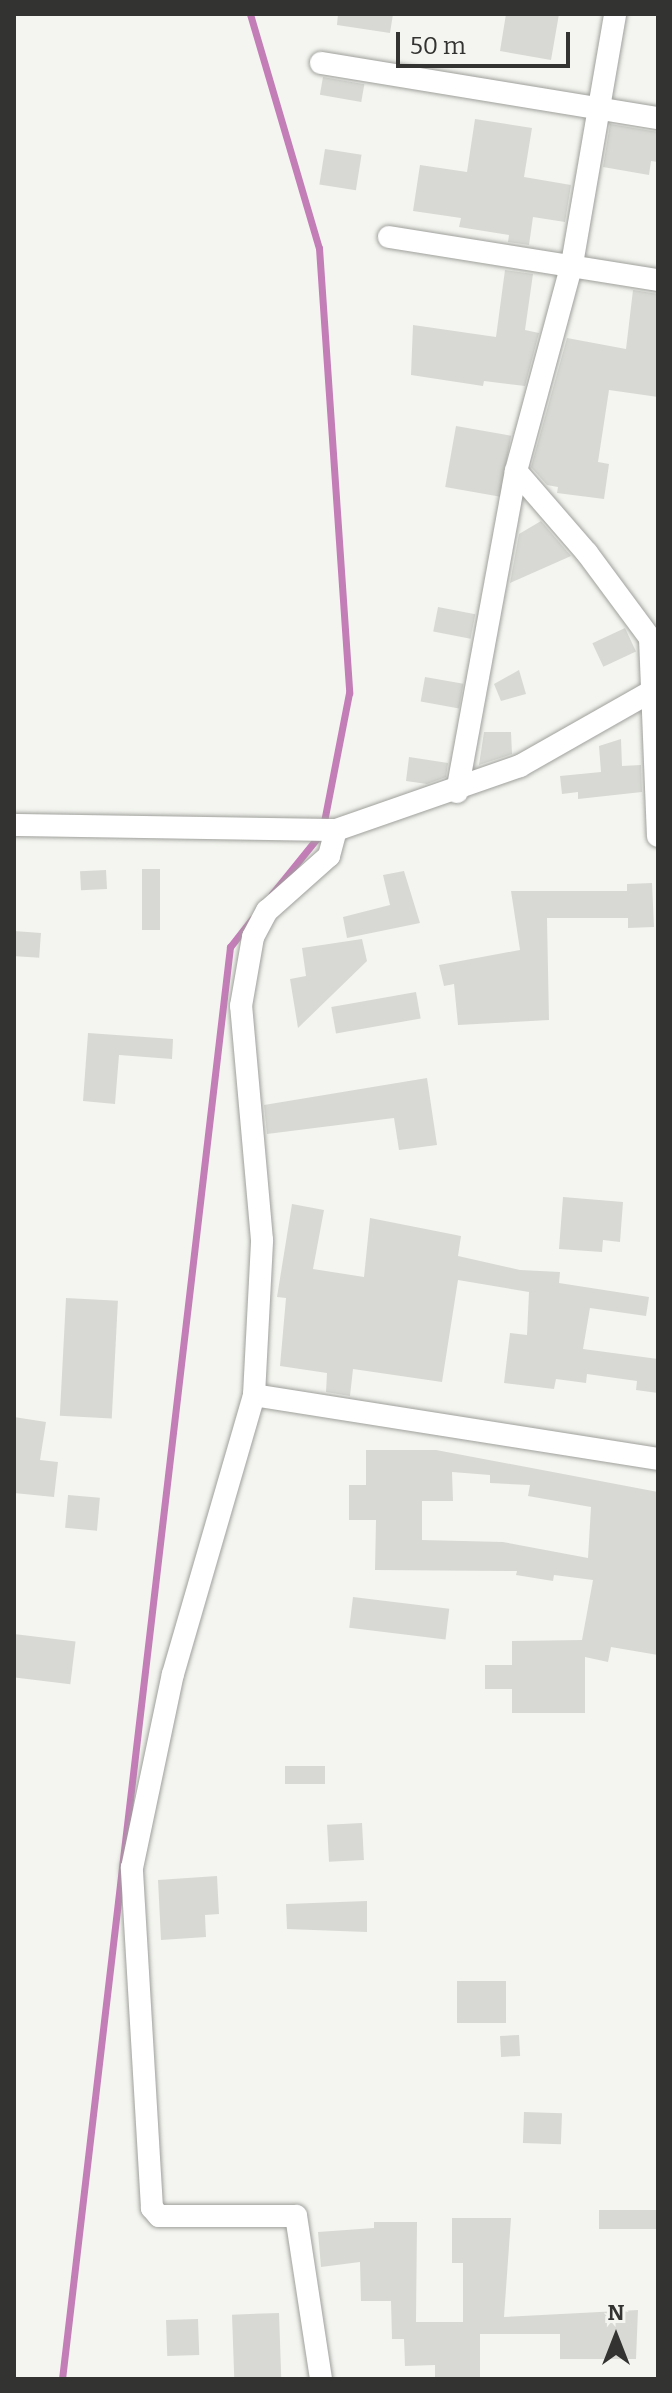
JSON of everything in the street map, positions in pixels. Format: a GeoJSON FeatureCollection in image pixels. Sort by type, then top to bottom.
{"type":"FeatureCollection","features":[{"type":"Feature","properties":{"kind":"street"},"geometry":{"type":"LineString","coordinates":[[457,792],[516,471],[572,264],[615,14]]}},
{"type":"Feature","properties":{"kind":"street"},"geometry":{"type":"LineString","coordinates":[[321,63],[658,118]]}},
{"type":"Feature","properties":{"kind":"street"},"geometry":{"type":"LineString","coordinates":[[389,237],[658,280]]}},
{"type":"Feature","properties":{"kind":"street"},"geometry":{"type":"LineString","coordinates":[[516,471],[587,553],[650,638],[658,836]]}},
{"type":"Feature","properties":{"kind":"street"},"geometry":{"type":"LineString","coordinates":[[14,825],[336,830],[457,792],[520,766],[652,691]]}},
{"type":"Feature","properties":{"kind":"street"},"geometry":{"type":"LineString","coordinates":[[321,2379],[296,2216],[159,2216],[152,2208],[132,1868],[173,1674],[254,1395],[262,1240],[241,1006],[258,922],[329,856],[336,830]]}},
{"type":"Feature","properties":{"kind":"street"},"geometry":{"type":"LineString","coordinates":[[254,1395],[658,1459]]}},
{"type":"Feature","properties":{"kind":"building"},"geometry":{"type":"Polygon","coordinates":[[[338,14],[393,14],[390,33],[337,25],[338,14]]]}},
{"type":"Feature","properties":{"kind":"building"},"geometry":{"type":"Polygon","coordinates":[[[506,14],[559,14],[551,60],[500,51],[506,14]]]}},
{"type":"Feature","properties":{"kind":"building"},"geometry":{"type":"Polygon","coordinates":[[[323,77],[364,84],[361,102],[320,95],[323,77]]]}},
{"type":"Feature","properties":{"kind":"building"},"geometry":{"type":"Polygon","coordinates":[[[475,119],[532,128],[524,177],[571,185],[565,222],[533,217],[529,245],[508,242],[509,235],[459,227],[461,218],[413,211],[420,165],[467,172],[475,119]]]}},
{"type":"Feature","properties":{"kind":"building"},"geometry":{"type":"Polygon","coordinates":[[[610,124],[658,132],[658,162],[651,161],[649,175],[603,167],[610,124]]]}},
{"type":"Feature","properties":{"kind":"building"},"geometry":{"type":"Polygon","coordinates":[[[325,149],[362,155],[356,190],[319,185],[325,149]]]}},
{"type":"Feature","properties":{"kind":"building"},"geometry":{"type":"Polygon","coordinates":[[[505,270],[533,274],[525,330],[539,333],[525,386],[484,381],[483,386],[411,375],[413,325],[496,337],[505,270]]]}},
{"type":"Feature","properties":{"kind":"building"},"geometry":{"type":"Polygon","coordinates":[[[633,290],[658,294],[658,397],[609,390],[598,462],[609,464],[604,499],[557,493],[558,487],[547,485],[531,467],[567,338],[626,349],[633,290]]]}},
{"type":"Feature","properties":{"kind":"building"},"geometry":{"type":"Polygon","coordinates":[[[456,426],[511,436],[500,497],[445,487],[456,426]]]}},
{"type":"Feature","properties":{"kind":"building"},"geometry":{"type":"Polygon","coordinates":[[[541,521],[571,556],[510,583],[519,534],[541,521]]]}},
{"type":"Feature","properties":{"kind":"building"},"geometry":{"type":"Polygon","coordinates":[[[438,607],[475,614],[471,639],[433,632],[438,607]]]}},
{"type":"Feature","properties":{"kind":"building"},"geometry":{"type":"Polygon","coordinates":[[[625,628],[636,652],[603,667],[592,643],[625,628]]]}},
{"type":"Feature","properties":{"kind":"building"},"geometry":{"type":"Polygon","coordinates":[[[519,670],[526,694],[501,701],[494,684],[519,670]]]}},
{"type":"Feature","properties":{"kind":"building"},"geometry":{"type":"Polygon","coordinates":[[[425,677],[463,684],[459,708],[421,702],[425,677]]]}},
{"type":"Feature","properties":{"kind":"building"},"geometry":{"type":"Polygon","coordinates":[[[484,732],[511,732],[512,754],[479,765],[484,732]]]}},
{"type":"Feature","properties":{"kind":"building"},"geometry":{"type":"Polygon","coordinates":[[[621,739],[622,766],[641,765],[642,792],[578,799],[578,792],[562,794],[560,776],[601,772],[599,746],[621,739]]]}},
{"type":"Feature","properties":{"kind":"building"},"geometry":{"type":"Polygon","coordinates":[[[409,757],[448,763],[446,777],[427,784],[406,781],[409,757]]]}},
{"type":"Feature","properties":{"kind":"building"},"geometry":{"type":"Polygon","coordinates":[[[142,869],[160,869],[160,930],[142,930],[142,869]]]}},
{"type":"Feature","properties":{"kind":"building"},"geometry":{"type":"Polygon","coordinates":[[[106,870],[107,889],[81,890],[80,871],[106,870]]]}},
{"type":"Feature","properties":{"kind":"building"},"geometry":{"type":"Polygon","coordinates":[[[404,871],[420,923],[347,938],[343,917],[390,905],[383,875],[404,871]]]}},
{"type":"Feature","properties":{"kind":"building"},"geometry":{"type":"Polygon","coordinates":[[[652,883],[654,927],[628,928],[628,918],[547,918],[549,1020],[458,1025],[454,984],[444,986],[439,965],[520,950],[511,891],[627,891],[627,884],[652,883]]]}},
{"type":"Feature","properties":{"kind":"building"},"geometry":{"type":"Polygon","coordinates":[[[14,931],[41,933],[39,958],[14,956],[14,931]]]}},
{"type":"Feature","properties":{"kind":"building"},"geometry":{"type":"Polygon","coordinates":[[[362,939],[367,961],[298,1028],[290,979],[306,976],[302,948],[362,939]]]}},
{"type":"Feature","properties":{"kind":"building"},"geometry":{"type":"Polygon","coordinates":[[[416,992],[421,1019],[336,1034],[331,1007],[416,992]]]}},
{"type":"Feature","properties":{"kind":"building"},"geometry":{"type":"Polygon","coordinates":[[[88,1033],[173,1039],[172,1059],[119,1055],[115,1104],[83,1101],[88,1033]]]}},
{"type":"Feature","properties":{"kind":"building"},"geometry":{"type":"Polygon","coordinates":[[[427,1078],[437,1145],[399,1150],[394,1118],[267,1134],[264,1105],[427,1078]]]}},
{"type":"Feature","properties":{"kind":"building"},"geometry":{"type":"Polygon","coordinates":[[[563,1197],[623,1202],[620,1242],[603,1240],[602,1252],[559,1249],[563,1197]]]}},
{"type":"Feature","properties":{"kind":"building"},"geometry":{"type":"Polygon","coordinates":[[[292,1204],[324,1210],[313,1269],[364,1277],[370,1218],[461,1236],[458,1256],[520,1270],[560,1272],[559,1283],[649,1297],[646,1316],[590,1308],[583,1349],[658,1359],[658,1393],[636,1390],[637,1381],[587,1374],[586,1383],[556,1379],[554,1389],[504,1383],[510,1333],[527,1335],[529,1292],[458,1280],[442,1382],[353,1369],[350,1396],[326,1392],[327,1373],[280,1366],[286,1298],[277,1297],[292,1204]]]}},
{"type":"Feature","properties":{"kind":"building"},"geometry":{"type":"Polygon","coordinates":[[[66,1298],[118,1301],[112,1419],[60,1416],[66,1298]]]}},
{"type":"Feature","properties":{"kind":"building"},"geometry":{"type":"Polygon","coordinates":[[[14,1417],[46,1422],[40,1460],[58,1462],[54,1497],[14,1493],[14,1417]]]}},
{"type":"Feature","properties":{"kind":"building"},"geometry":{"type":"Polygon","coordinates":[[[366,1450],[436,1450],[658,1492],[658,1655],[611,1647],[608,1662],[585,1657],[585,1713],[512,1713],[512,1689],[485,1689],[485,1665],[512,1665],[512,1641],[582,1640],[593,1580],[554,1575],[553,1581],[516,1575],[517,1571],[375,1570],[376,1520],[349,1520],[349,1485],[366,1485],[366,1450]],[[452,1472],[453,1501],[422,1501],[422,1540],[503,1542],[588,1558],[591,1507],[528,1496],[530,1485],[490,1483],[490,1475],[452,1472]]]}},
{"type":"Feature","properties":{"kind":"building"},"geometry":{"type":"Polygon","coordinates":[[[68,1495],[100,1498],[97,1531],[65,1528],[68,1495]]]}},
{"type":"Feature","properties":{"kind":"building"},"geometry":{"type":"Polygon","coordinates":[[[353,1597],[449,1609],[445,1640],[349,1628],[353,1597]]]}},
{"type":"Feature","properties":{"kind":"building"},"geometry":{"type":"Polygon","coordinates":[[[14,1634],[76,1642],[70,1684],[14,1677],[14,1634]]]}},
{"type":"Feature","properties":{"kind":"building"},"geometry":{"type":"Polygon","coordinates":[[[285,1766],[325,1766],[325,1784],[285,1784],[285,1766]]]}},
{"type":"Feature","properties":{"kind":"building"},"geometry":{"type":"Polygon","coordinates":[[[362,1823],[364,1860],[329,1862],[327,1825],[362,1823]]]}},
{"type":"Feature","properties":{"kind":"building"},"geometry":{"type":"Polygon","coordinates":[[[217,1876],[219,1914],[205,1915],[206,1937],[161,1940],[158,1880],[217,1876]]]}},
{"type":"Feature","properties":{"kind":"building"},"geometry":{"type":"Polygon","coordinates":[[[367,1901],[367,1932],[287,1929],[286,1904],[367,1901]]]}},
{"type":"Feature","properties":{"kind":"building"},"geometry":{"type":"Polygon","coordinates":[[[457,1981],[506,1981],[506,2023],[457,2023],[457,1981]]]}},
{"type":"Feature","properties":{"kind":"building"},"geometry":{"type":"Polygon","coordinates":[[[519,2035],[520,2056],[501,2057],[500,2036],[519,2035]]]}},
{"type":"Feature","properties":{"kind":"building"},"geometry":{"type":"Polygon","coordinates":[[[524,2112],[562,2113],[561,2144],[523,2143],[524,2112]]]}},
{"type":"Feature","properties":{"kind":"building"},"geometry":{"type":"Polygon","coordinates":[[[599,2210],[658,2210],[658,2229],[599,2229],[599,2210]]]}},
{"type":"Feature","properties":{"kind":"building"},"geometry":{"type":"Polygon","coordinates":[[[452,2218],[511,2218],[504,2317],[638,2310],[636,2359],[560,2359],[560,2334],[480,2334],[480,2379],[435,2379],[435,2365],[405,2366],[404,2339],[392,2339],[391,2301],[361,2301],[360,2262],[321,2267],[318,2232],[374,2228],[374,2222],[417,2222],[416,2322],[463,2322],[463,2263],[452,2263],[452,2218]]]}},
{"type":"Feature","properties":{"kind":"building"},"geometry":{"type":"Polygon","coordinates":[[[279,2313],[281,2379],[234,2379],[232,2315],[279,2313]]]}},
{"type":"Feature","properties":{"kind":"building"},"geometry":{"type":"Polygon","coordinates":[[[198,2319],[199,2355],[167,2356],[166,2320],[198,2319]]]}},
{"type":"Feature","properties":{"kind":"waterway"},"geometry":{"type":"LineString","coordinates":[[250,14],[319,248],[349,693],[322,832],[272,894]]}},
{"type":"Feature","properties":{"kind":"waterway"},"geometry":{"type":"LineString","coordinates":[[62,2379],[230,947],[252,919]]}}]}
